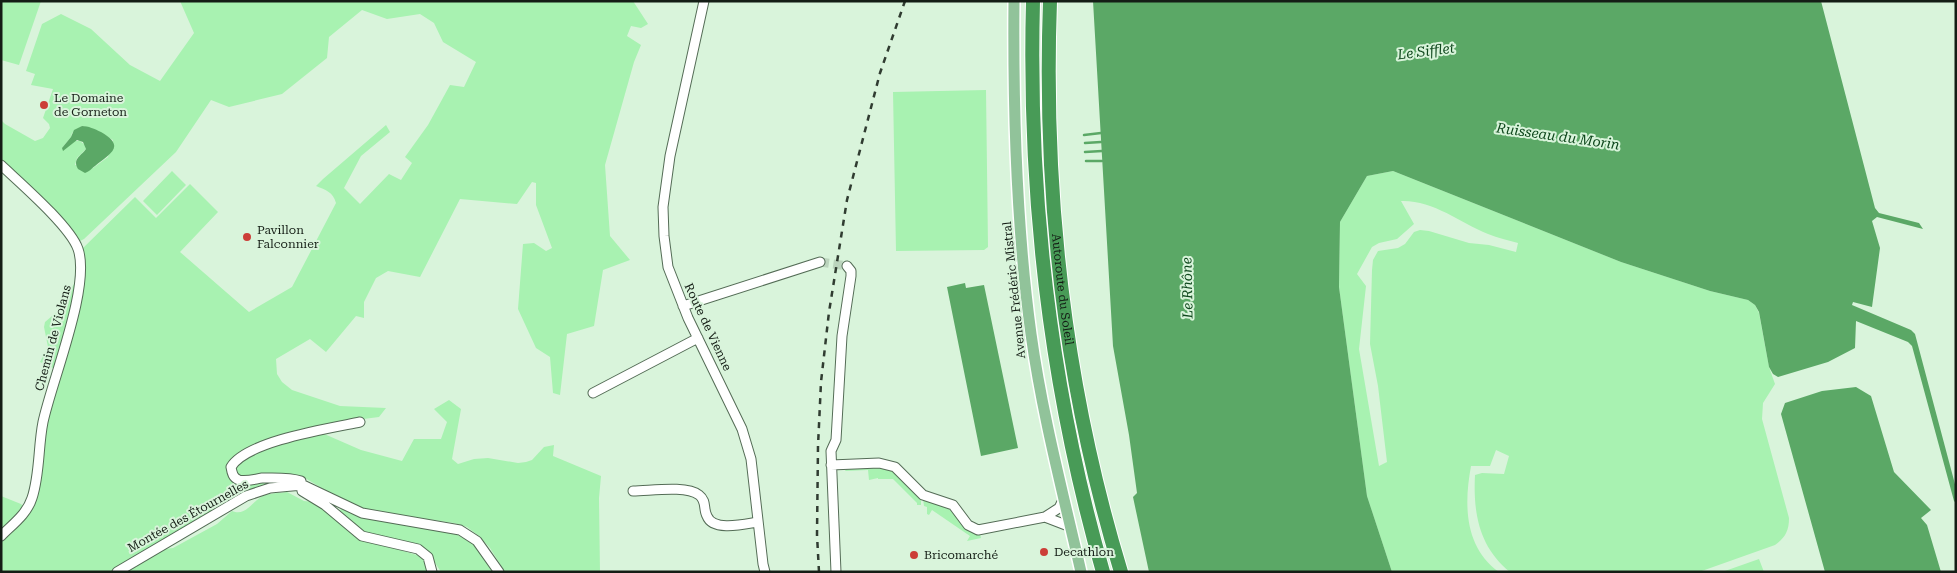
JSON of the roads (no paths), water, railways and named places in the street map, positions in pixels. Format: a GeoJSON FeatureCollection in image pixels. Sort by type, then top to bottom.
{"type":"FeatureCollection","features":[{"type":"Feature","properties":{"kind":"highway","name":"Autoroute du Soleil"},"geometry":{"type":"LineString","coordinates":[[1034,1],[1032,78],[1034,132],[1045,280],[1068,426],[1103,572]]}},
{"type":"Feature","properties":{"kind":"highway","name":"Autoroute du Soleil"},"geometry":{"type":"LineString","coordinates":[[1050,1],[1048,88],[1061,279],[1085,428],[1121,572]]}},
{"type":"Feature","properties":{"kind":"main road","name":"Avenue Frédéric Mistral"},"geometry":{"type":"LineString","coordinates":[[1014,1],[1013,82],[1021,246],[1031,334],[1038,380],[1081,572]]}},
{"type":"Feature","properties":{"kind":"street","name":"Route de Vienne"},"geometry":{"type":"LineString","coordinates":[[704,1],[670,156],[663,207],[664,236],[668,267],[683,306],[742,429],[751,459],[765,572]]}},
{"type":"Feature","properties":{"kind":"street","name":"Chemin de Violans"},"geometry":{"type":"LineString","coordinates":[[1,164],[68,233],[78,249],[81,272],[75,309],[43,423],[33,496],[22,515],[1,536]]}},
{"type":"Feature","properties":{"kind":"street"},"geometry":{"type":"LineString","coordinates":[[683,306],[820,262]]}},
{"type":"Feature","properties":{"kind":"street"},"geometry":{"type":"LineString","coordinates":[[836,572],[831,451],[836,440],[842,336],[851,276],[851,271],[847,266]]}},
{"type":"Feature","properties":{"kind":"street"},"geometry":{"type":"LineString","coordinates":[[593,393],[698,338]]}},
{"type":"Feature","properties":{"kind":"street"},"geometry":{"type":"LineString","coordinates":[[360,422],[266,445],[238,459],[231,467],[232,473],[237,480],[292,478],[301,481],[303,485],[302,492],[325,505],[362,536],[418,549],[428,557],[432,572]]}},
{"type":"Feature","properties":{"kind":"street"},"geometry":{"type":"LineString","coordinates":[[831,465],[879,463],[895,467],[923,495],[952,505],[973,529],[985,529],[1045,517],[1055,512],[1064,498]]}},
{"type":"Feature","properties":{"kind":"street","name":"Montée des Étournelles"},"geometry":{"type":"LineString","coordinates":[[117,572],[246,496],[270,488],[303,485],[362,513],[460,530],[478,541],[499,572]]}},
{"type":"Feature","properties":{"kind":"street"},"geometry":{"type":"LineString","coordinates":[[633,491],[687,490],[700,495],[706,503],[707,516],[713,523],[722,526],[758,522]]}},
{"type":"Feature","properties":{"kind":"street"},"geometry":{"type":"LineString","coordinates":[[1045,517],[1070,527]]}},
{"type":"Feature","properties":{"kind":"water"},"geometry":{"type":"Polygon","coordinates":[[[1093,1],[1821,1],[1875,208],[1879,213],[1919,223],[1923,229],[1877,217],[1872,221],[1880,248],[1872,307],[1853,302],[1852,305],[1911,330],[1915,334],[1956,488],[1956,503],[1912,346],[1908,342],[1856,321],[1855,348],[1828,362],[1778,377],[1773,374],[1769,367],[1759,312],[1755,305],[1748,300],[1710,291],[1621,262],[1393,171],[1367,176],[1340,222],[1339,287],[1367,496],[1392,572],[1149,572],[1133,497],[1137,493],[1113,346],[1093,1]]]}},
{"type":"Feature","properties":{"kind":"water"},"geometry":{"type":"Polygon","coordinates":[[[82,126],[92,128],[109,137],[114,146],[110,154],[85,173],[76,166],[78,158],[86,149],[83,142],[77,140],[63,151],[62,148],[74,130],[82,126]]]}},
{"type":"Feature","properties":{"kind":"water"},"geometry":{"type":"Polygon","coordinates":[[[965,283],[966,288],[984,285],[1018,448],[981,456],[947,287],[965,283]]]}},
{"type":"Feature","properties":{"kind":"water"},"geometry":{"type":"Polygon","coordinates":[[[1856,387],[1871,396],[1894,472],[1931,510],[1921,518],[1927,525],[1941,572],[1825,572],[1781,414],[1785,403],[1822,391],[1856,387]]]}},
{"type":"Feature","properties":{"kind":"waterway"},"geometry":{"type":"LineString","coordinates":[[1084,135],[1101,133]]}},
{"type":"Feature","properties":{"kind":"waterway"},"geometry":{"type":"LineString","coordinates":[[1085,143],[1101,142]]}},
{"type":"Feature","properties":{"kind":"waterway"},"geometry":{"type":"LineString","coordinates":[[1085,152],[1102,151]]}},
{"type":"Feature","properties":{"kind":"waterway"},"geometry":{"type":"LineString","coordinates":[[1086,161],[1102,161]]}},
{"type":"Feature","properties":{"kind":"tunnel"},"geometry":{"type":"LineString","coordinates":[[820,262],[847,266]]}},
{"type":"Feature","properties":{"kind":"railway"},"geometry":{"type":"LineString","coordinates":[[819,572],[817,535],[818,446],[821,382],[829,312],[847,200],[880,73],[905,1]]}},
{"type":"Feature","properties":{"kind":"place","name":"Le Domaine de Gorneton"},"geometry":{"type":"Point","coordinates":[44,105]}},
{"type":"Feature","properties":{"kind":"place","name":"Pavillon Falconnier"},"geometry":{"type":"Point","coordinates":[247,237]}},
{"type":"Feature","properties":{"kind":"place","name":"Decathlon"},"geometry":{"type":"Point","coordinates":[1044,552]}},
{"type":"Feature","properties":{"kind":"place","name":"Bricomarché"},"geometry":{"type":"Point","coordinates":[914,555]}},
{"type":"Feature","properties":{"kind":"water label","name":"Le Sifflet"},"geometry":{"type":"Point","coordinates":[1426,51]}},
{"type":"Feature","properties":{"kind":"water label","name":"Ruisseau du Morin"},"geometry":{"type":"Point","coordinates":[1558,136]}},
{"type":"Feature","properties":{"kind":"water label","name":"Le Rhône"},"geometry":{"type":"Point","coordinates":[1187,288]}}]}
